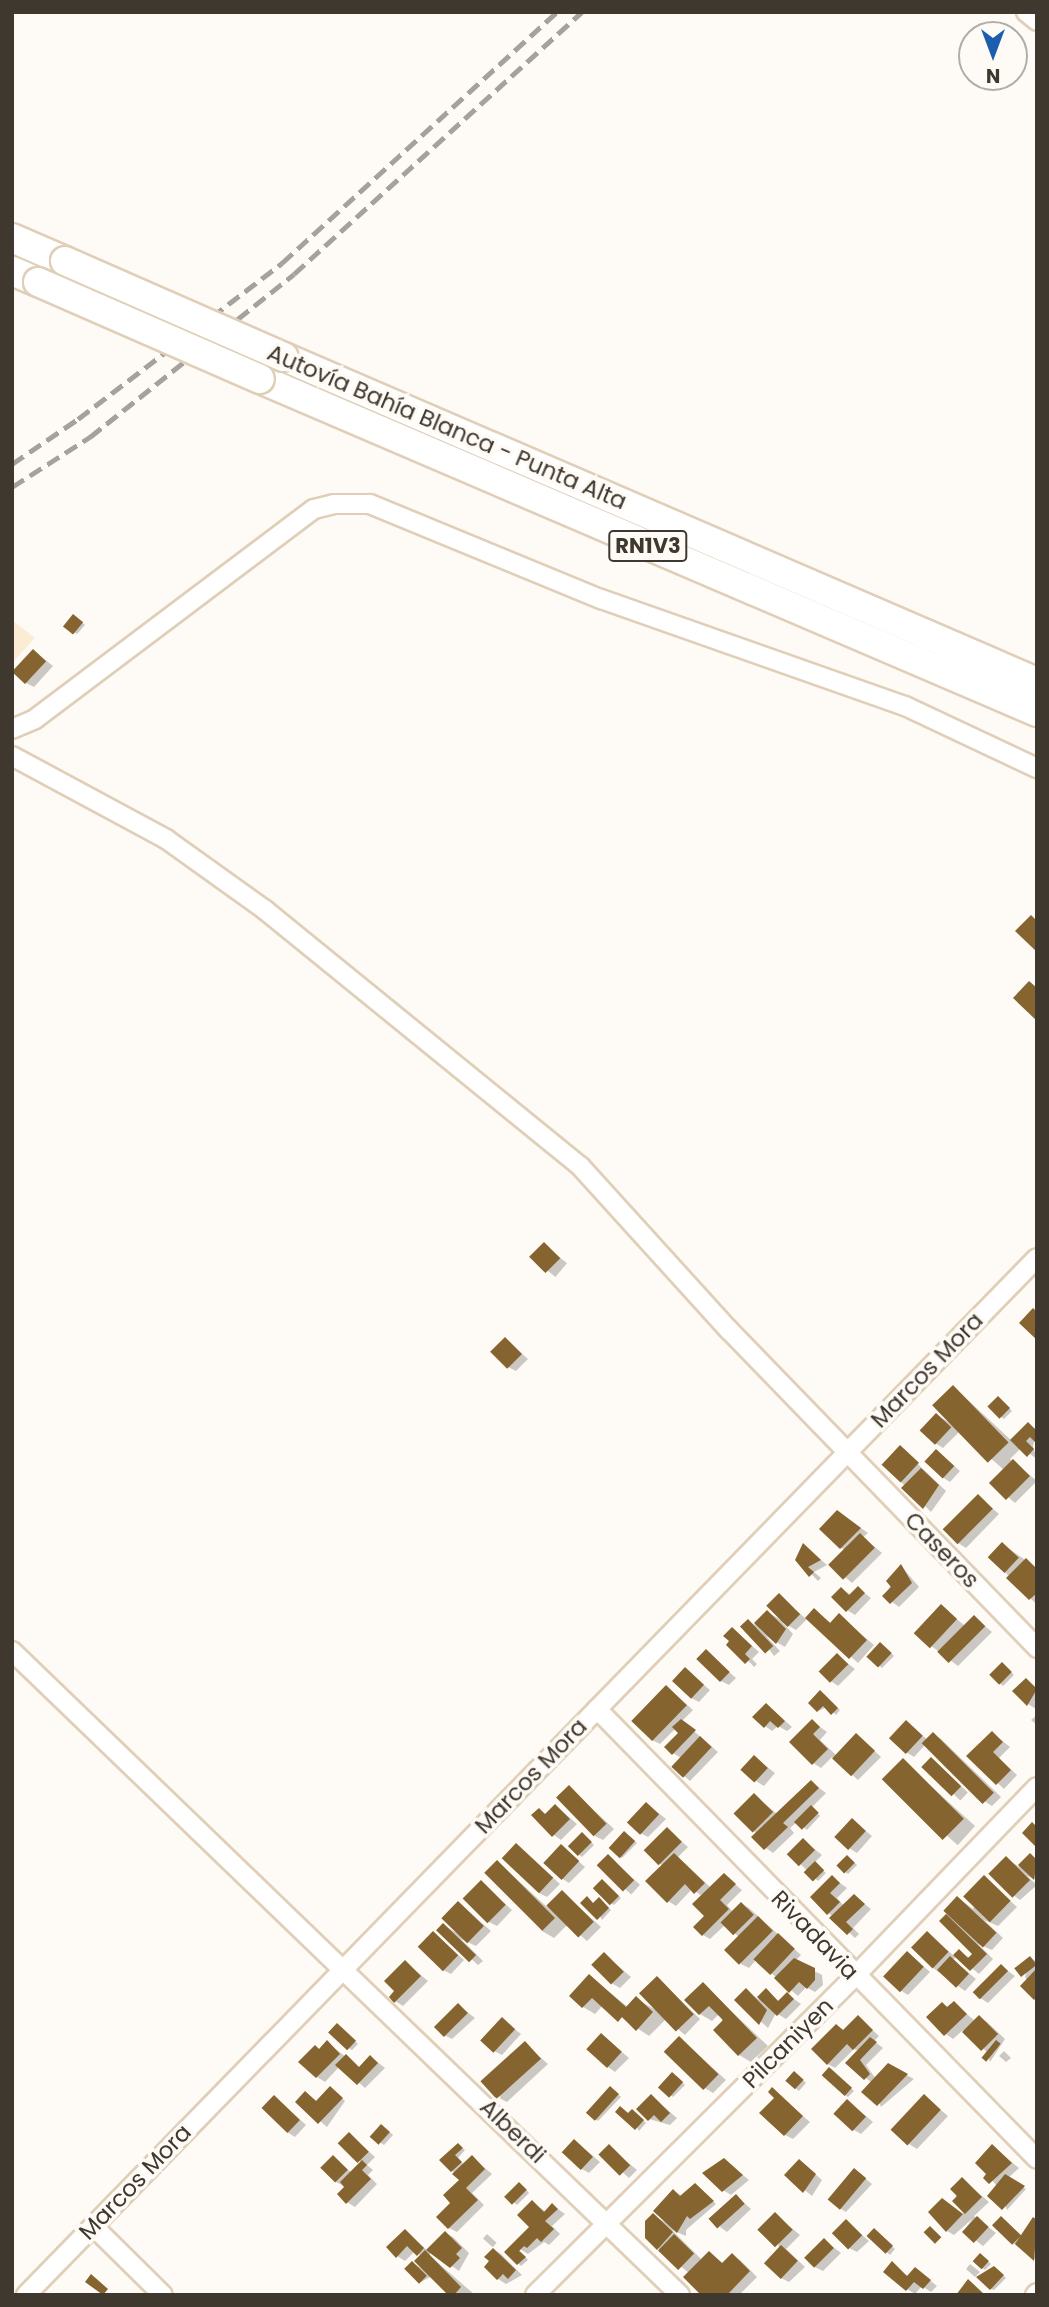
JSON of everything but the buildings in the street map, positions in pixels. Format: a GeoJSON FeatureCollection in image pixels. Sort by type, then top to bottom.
{"type":"FeatureCollection","features":[{"type":"Feature","properties":{"kind":"main road","name":"Autovía Bahía Blanca - Punta Alta"},"geometry":{"type":"LineString","coordinates":[[12,238],[1037,682]]}},
{"type":"Feature","properties":{"kind":"main road","name":"Autovía Bahía Blanca - Punta Alta"},"geometry":{"type":"LineString","coordinates":[[25,277],[1037,712]]}},
{"type":"Feature","properties":{"kind":"street"},"geometry":{"type":"LineString","coordinates":[[1026,12],[1037,21]]}},
{"type":"Feature","properties":{"kind":"street"},"geometry":{"type":"LineString","coordinates":[[12,729],[35,719],[314,509],[334,504],[370,504],[601,599],[905,706],[1037,768]]}},
{"type":"Feature","properties":{"kind":"street","name":"Caseros"},"geometry":{"type":"LineString","coordinates":[[12,756],[166,839],[444,1052],[580,1167],[846,1453],[1037,1648]]}},
{"type":"Feature","properties":{"kind":"street","name":"Marcos Mora"},"geometry":{"type":"LineString","coordinates":[[26,2295],[1037,1258]]}},
{"type":"Feature","properties":{"kind":"street","name":"Alberdi"},"geometry":{"type":"LineString","coordinates":[[12,1651],[608,2221],[680,2295]]}},
{"type":"Feature","properties":{"kind":"street","name":"Rivadavia"},"geometry":{"type":"LineString","coordinates":[[597,1709],[855,1976],[1037,2159]]}},
{"type":"Feature","properties":{"kind":"street","name":"Pilcaniyen"},"geometry":{"type":"LineString","coordinates":[[535,2295],[855,1976],[1037,1787]]}},
{"type":"Feature","properties":{"kind":"street"},"geometry":{"type":"LineString","coordinates":[[93,2226],[163,2295]]}},
{"type":"Feature","properties":{"kind":"shaded area"},"geometry":{"type":"Polygon","coordinates":[[[12,620],[35,638],[12,663],[12,620]]]}},
{"type":"Feature","properties":{"kind":"railway"},"geometry":{"type":"LineString","coordinates":[[12,464],[78,419],[282,263],[557,12]]}},
{"type":"Feature","properties":{"kind":"railway"},"geometry":{"type":"LineString","coordinates":[[12,487],[90,437],[294,274],[582,12]]}}]}
